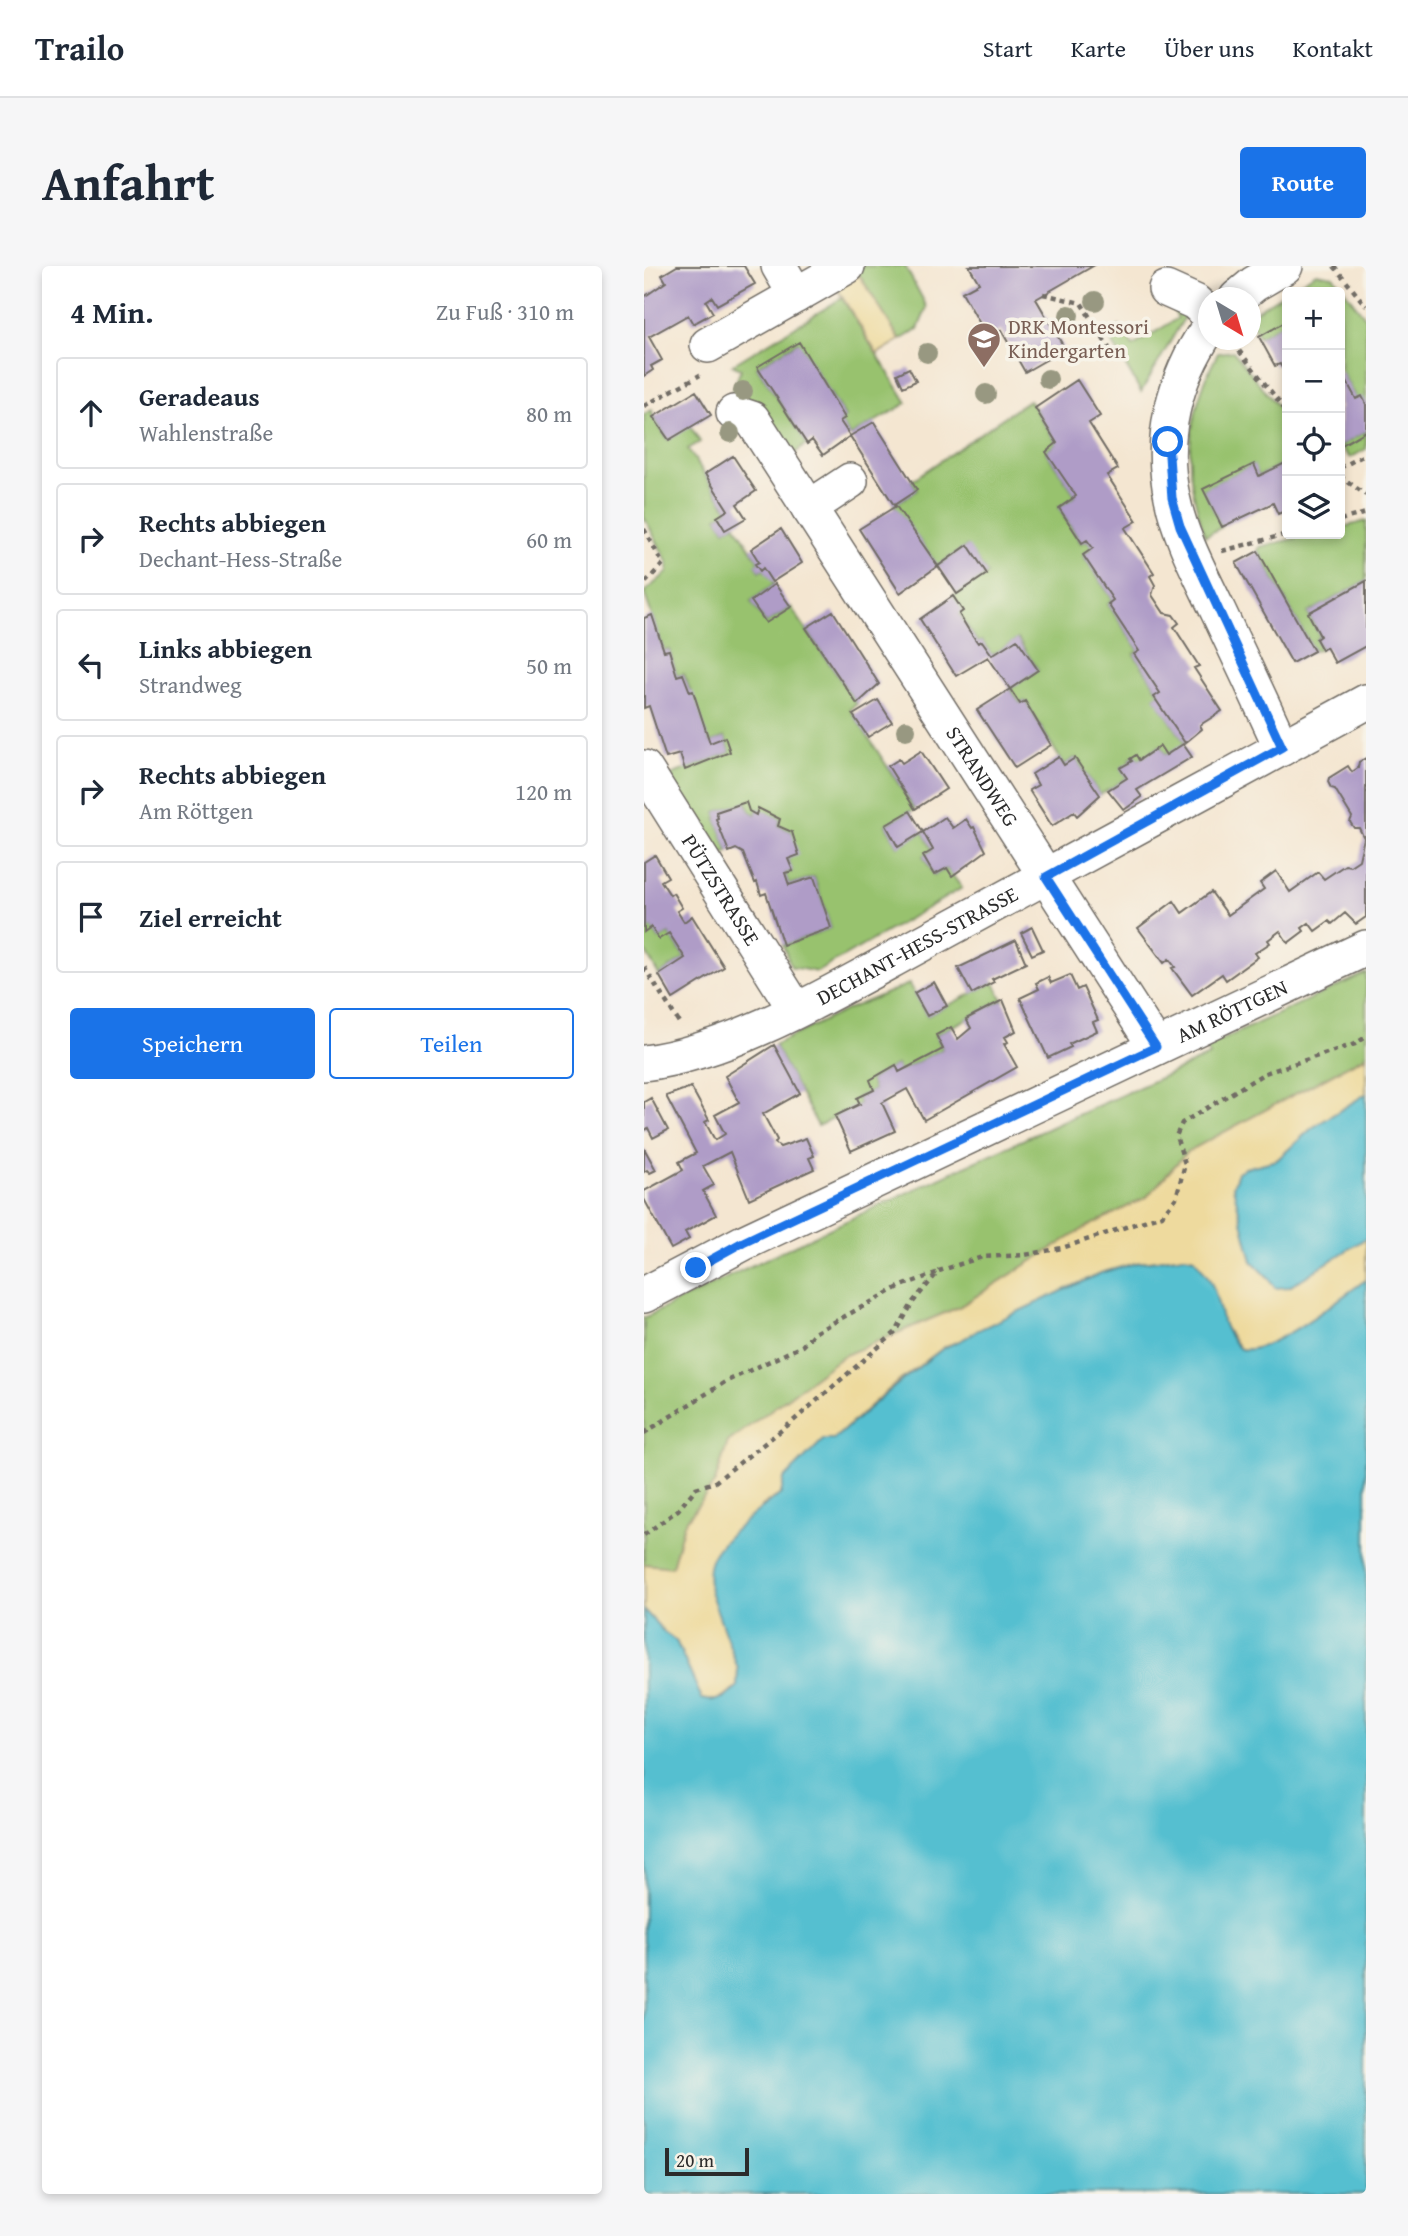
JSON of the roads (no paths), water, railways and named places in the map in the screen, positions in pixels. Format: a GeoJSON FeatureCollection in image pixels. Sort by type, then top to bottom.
{"type":"FeatureCollection","features":[{"type":"Feature","properties":{"kind":"street"},"geometry":{"type":"LineString","coordinates":[[707,358],[787,281],[847,266]]}},
{"type":"Feature","properties":{"kind":"street"},"geometry":{"type":"LineString","coordinates":[[1250,287],[1284,266]]}},
{"type":"Feature","properties":{"kind":"street"},"geometry":{"type":"LineString","coordinates":[[1166,289],[1198,305]]}},
{"type":"Feature","properties":{"kind":"street"},"geometry":{"type":"LineString","coordinates":[[1198,345],[1177,390],[1168,442],[1172,498],[1194,559],[1282,747]]}},
{"type":"Feature","properties":{"kind":"street","name":"STRANDWEG"},"geometry":{"type":"LineString","coordinates":[[734,412],[752,419],[1156,1047]]}},
{"type":"Feature","properties":{"kind":"street"},"geometry":{"type":"LineString","coordinates":[[809,508],[850,481]]}},
{"type":"Feature","properties":{"kind":"street","name":"DECHANT-HESS-STRASSE"},"geometry":{"type":"LineString","coordinates":[[644,1063],[697,1051],[796,1010],[1366,702]]}},
{"type":"Feature","properties":{"kind":"street","name":"PÜTZSTRASSE"},"geometry":{"type":"LineString","coordinates":[[644,768],[796,1010]]}},
{"type":"Feature","properties":{"kind":"street","name":"AM RÖTTGEN"},"geometry":{"type":"LineString","coordinates":[[644,1296],[743,1242],[1366,948]]}},
{"type":"Feature","properties":{"kind":"water"},"geometry":{"type":"Polygon","coordinates":[[[1366,1094],[1366,1238],[1289,1287],[1275,1288],[1252,1261],[1233,1187],[1238,1172],[1277,1160],[1312,1128],[1366,1094]]]}},
{"type":"Feature","properties":{"kind":"water"},"geometry":{"type":"Polygon","coordinates":[[[1184,1256],[1194,1258],[1209,1279],[1228,1334],[1240,1349],[1253,1349],[1286,1335],[1366,1280],[1366,2194],[644,2194],[644,1610],[676,1641],[702,1699],[717,1700],[729,1694],[737,1688],[738,1669],[710,1591],[710,1562],[733,1532],[781,1494],[784,1479],[824,1439],[834,1439],[927,1361],[974,1332],[1101,1273],[1136,1263],[1184,1256]]]}},
{"type":"Feature","properties":{"kind":"place","name":"DRK Montessori Kindergarten"},"geometry":{"type":"Point","coordinates":[984,369]}}]}
